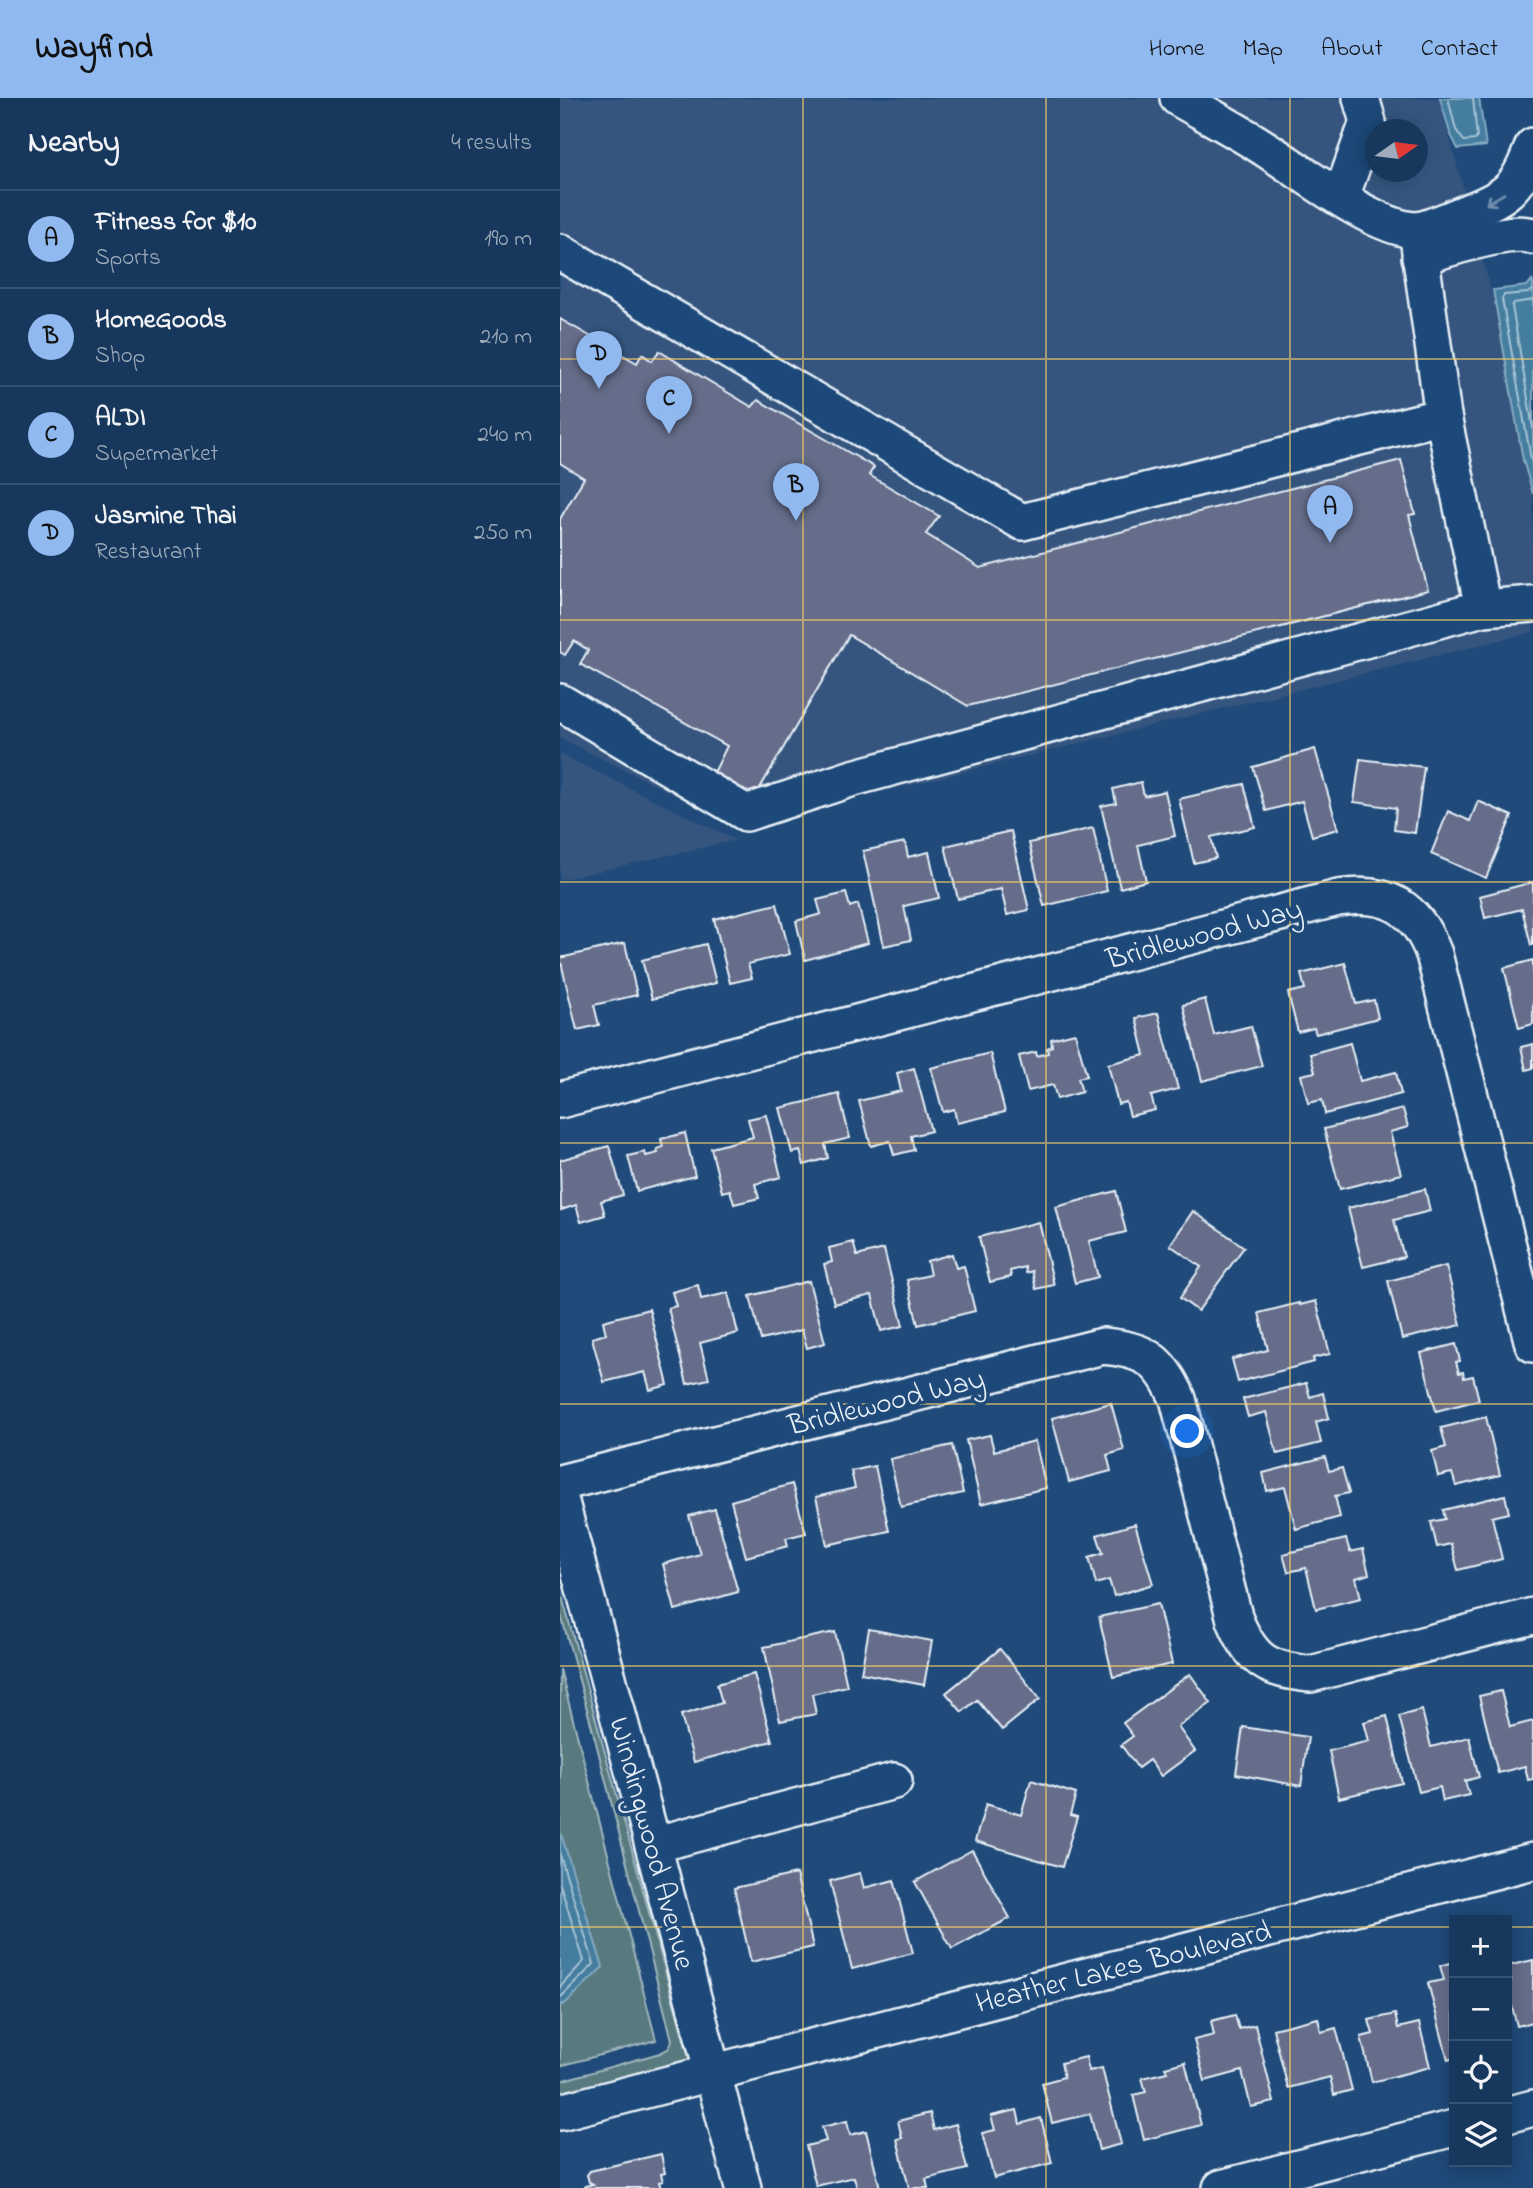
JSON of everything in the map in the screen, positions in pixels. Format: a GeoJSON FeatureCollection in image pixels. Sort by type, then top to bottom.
{"type":"FeatureCollection","features":[{"type":"Feature","properties":{"kind":"street"},"geometry":{"type":"LineString","coordinates":[[1178,98],[1260,145],[1367,213],[1393,225],[1419,244],[1526,234],[1533,236]]}},
{"type":"Feature","properties":{"kind":"street"},"geometry":{"type":"LineString","coordinates":[[1341,197],[1368,122],[1361,98]]}},
{"type":"Feature","properties":{"kind":"street"},"geometry":{"type":"LineString","coordinates":[[1419,244],[1512,189],[1524,170],[1533,146]]}},
{"type":"Feature","properties":{"kind":"street"},"geometry":{"type":"LineString","coordinates":[[1419,244],[1443,416],[1483,608]]}},
{"type":"Feature","properties":{"kind":"street"},"geometry":{"type":"LineString","coordinates":[[560,252],[1022,522],[1443,416]]}},
{"type":"Feature","properties":{"kind":"street"},"geometry":{"type":"LineString","coordinates":[[560,702],[746,813],[853,778],[1483,608],[1533,604]]}},
{"type":"Feature","properties":{"kind":"street","name":"Bridlewood Way"},"geometry":{"type":"LineString","coordinates":[[560,1100],[1338,898],[1357,895],[1376,897],[1396,903],[1415,918],[1426,934],[1434,954],[1533,1344]]}},
{"type":"Feature","properties":{"kind":"street","name":"Bridlewood Way"},"geometry":{"type":"LineString","coordinates":[[560,1483],[1103,1346],[1127,1348],[1149,1358],[1167,1375],[1178,1399],[1235,1620],[1245,1644],[1262,1662],[1288,1672],[1311,1674],[1533,1616]]}},
{"type":"Feature","properties":{"kind":"street","name":"Windingwood Avenue"},"geometry":{"type":"LineString","coordinates":[[560,1499],[743,2188]]}},
{"type":"Feature","properties":{"kind":"street"},"geometry":{"type":"LineString","coordinates":[[653,1845],[894,1781]]}},
{"type":"Feature","properties":{"kind":"street","name":"Heather Lakes Boulevard"},"geometry":{"type":"LineString","coordinates":[[560,2112],[1533,1861]]}},
{"type":"Feature","properties":{"kind":"street"},"geometry":{"type":"LineString","coordinates":[[1512,2114],[1533,2108]]}},
{"type":"Feature","properties":{"kind":"street"},"geometry":{"type":"LineString","coordinates":[[1221,2188],[1449,2129]]}},
{"type":"Feature","properties":{"kind":"shaded area"},"geometry":{"type":"Polygon","coordinates":[[[560,98],[1439,98],[1533,447],[1533,632],[740,827],[560,738],[560,98]]]}},
{"type":"Feature","properties":{"kind":"shaded area"},"geometry":{"type":"Polygon","coordinates":[[[560,754],[736,840],[560,880],[560,754]]]}},
{"type":"Feature","properties":{"kind":"green space"},"geometry":{"type":"Polygon","coordinates":[[[560,1589],[690,2061],[560,2096],[560,2081],[660,2053],[669,2048],[672,2040],[560,1611],[560,1589]]]}},
{"type":"Feature","properties":{"kind":"green space"},"geometry":{"type":"Polygon","coordinates":[[[560,1669],[656,2040],[560,2066],[560,1669]]]}},
{"type":"Feature","properties":{"kind":"water"},"geometry":{"type":"Polygon","coordinates":[[[1440,98],[1479,98],[1486,146],[1458,149],[1450,133],[1440,98]]]}},
{"type":"Feature","properties":{"kind":"water"},"geometry":{"type":"Polygon","coordinates":[[[1532,280],[1533,494],[1523,460],[1493,290],[1527,286],[1532,280]]]}},
{"type":"Feature","properties":{"kind":"water"},"geometry":{"type":"Polygon","coordinates":[[[560,1831],[603,1967],[560,2006],[560,1831]]]}},
{"type":"Feature","properties":{"kind":"building"},"geometry":{"type":"Polygon","coordinates":[[[560,319],[637,363],[642,354],[652,361],[659,351],[752,407],[758,400],[874,467],[869,475],[939,516],[926,534],[980,568],[1401,460],[1415,514],[1409,515],[1428,590],[968,706],[849,635],[756,795],[757,800],[709,783],[727,746],[580,664],[588,650],[574,641],[565,655],[560,652],[560,519],[584,478],[560,463],[560,319]]]}},
{"type":"Feature","properties":{"kind":"building"},"geometry":{"type":"Polygon","coordinates":[[[1315,749],[1338,829],[1312,836],[1302,801],[1266,811],[1253,767],[1315,749]]]}},
{"type":"Feature","properties":{"kind":"building"},"geometry":{"type":"Polygon","coordinates":[[[1360,759],[1424,767],[1415,833],[1394,830],[1396,808],[1354,802],[1360,759]]]}},
{"type":"Feature","properties":{"kind":"building"},"geometry":{"type":"Polygon","coordinates":[[[1141,782],[1144,796],[1165,791],[1175,836],[1138,845],[1146,881],[1120,888],[1101,806],[1116,803],[1113,789],[1141,782]]]}},
{"type":"Feature","properties":{"kind":"building"},"geometry":{"type":"Polygon","coordinates":[[[1244,784],[1255,827],[1211,837],[1216,858],[1194,863],[1179,799],[1244,784]]]}},
{"type":"Feature","properties":{"kind":"building"},"geometry":{"type":"Polygon","coordinates":[[[1478,801],[1512,816],[1486,878],[1431,854],[1448,811],[1470,821],[1478,801]]]}},
{"type":"Feature","properties":{"kind":"building"},"geometry":{"type":"Polygon","coordinates":[[[1093,828],[1107,891],[1044,906],[1029,843],[1093,828]]]}},
{"type":"Feature","properties":{"kind":"building"},"geometry":{"type":"Polygon","coordinates":[[[1011,831],[1029,910],[1007,915],[1001,889],[958,899],[945,846],[1011,831]]]}},
{"type":"Feature","properties":{"kind":"building"},"geometry":{"type":"Polygon","coordinates":[[[905,842],[908,857],[929,852],[939,898],[904,906],[911,940],[884,946],[863,851],[905,842]]]}},
{"type":"Feature","properties":{"kind":"building"},"geometry":{"type":"Polygon","coordinates":[[[1533,882],[1531,945],[1522,909],[1485,918],[1480,896],[1533,882]]]}},
{"type":"Feature","properties":{"kind":"building"},"geometry":{"type":"Polygon","coordinates":[[[846,893],[850,907],[858,904],[868,943],[805,960],[796,921],[821,914],[817,900],[846,893]]]}},
{"type":"Feature","properties":{"kind":"building"},"geometry":{"type":"Polygon","coordinates":[[[777,904],[790,954],[748,964],[752,978],[730,983],[714,919],[777,904]]]}},
{"type":"Feature","properties":{"kind":"building"},"geometry":{"type":"Polygon","coordinates":[[[625,943],[637,995],[594,1005],[599,1025],[577,1030],[560,958],[625,943]]]}},
{"type":"Feature","properties":{"kind":"building"},"geometry":{"type":"Polygon","coordinates":[[[706,944],[716,983],[652,999],[642,960],[706,944]]]}},
{"type":"Feature","properties":{"kind":"building"},"geometry":{"type":"Polygon","coordinates":[[[1533,960],[1533,1024],[1519,1028],[1504,968],[1533,960]]]}},
{"type":"Feature","properties":{"kind":"building"},"geometry":{"type":"Polygon","coordinates":[[[1345,963],[1356,1004],[1374,1000],[1378,1018],[1316,1034],[1314,1028],[1298,1032],[1288,993],[1305,989],[1301,974],[1345,963]]]}},
{"type":"Feature","properties":{"kind":"building"},"geometry":{"type":"Polygon","coordinates":[[[1205,999],[1214,1035],[1251,1026],[1262,1066],[1202,1081],[1183,1005],[1205,999]]]}},
{"type":"Feature","properties":{"kind":"building"},"geometry":{"type":"Polygon","coordinates":[[[1158,1013],[1178,1089],[1151,1096],[1155,1110],[1130,1116],[1126,1102],[1118,1104],[1108,1064],[1145,1055],[1136,1018],[1158,1013]]]}},
{"type":"Feature","properties":{"kind":"building"},"geometry":{"type":"Polygon","coordinates":[[[1075,1033],[1087,1076],[1078,1078],[1082,1092],[1057,1099],[1053,1085],[1028,1091],[1019,1056],[1036,1052],[1037,1056],[1048,1053],[1047,1048],[1052,1046],[1051,1039],[1075,1033]]]}},
{"type":"Feature","properties":{"kind":"building"},"geometry":{"type":"Polygon","coordinates":[[[1350,1043],[1360,1081],[1396,1072],[1401,1094],[1325,1114],[1322,1100],[1308,1103],[1301,1075],[1315,1072],[1310,1054],[1350,1043]]]}},
{"type":"Feature","properties":{"kind":"building"},"geometry":{"type":"Polygon","coordinates":[[[1533,1044],[1533,1068],[1526,1070],[1521,1047],[1533,1044]]]}},
{"type":"Feature","properties":{"kind":"building"},"geometry":{"type":"Polygon","coordinates":[[[990,1053],[1005,1112],[957,1123],[954,1109],[943,1112],[931,1068],[990,1053]]]}},
{"type":"Feature","properties":{"kind":"building"},"geometry":{"type":"Polygon","coordinates":[[[914,1068],[931,1131],[911,1136],[914,1150],[894,1155],[890,1141],[871,1146],[859,1101],[901,1091],[897,1073],[914,1068]]]}},
{"type":"Feature","properties":{"kind":"building"},"geometry":{"type":"Polygon","coordinates":[[[839,1094],[850,1138],[825,1144],[828,1158],[804,1165],[800,1151],[792,1153],[780,1108],[839,1094]]]}},
{"type":"Feature","properties":{"kind":"building"},"geometry":{"type":"Polygon","coordinates":[[[1403,1109],[1408,1127],[1390,1132],[1401,1174],[1340,1189],[1324,1129],[1403,1109]]]}},
{"type":"Feature","properties":{"kind":"building"},"geometry":{"type":"Polygon","coordinates":[[[766,1115],[781,1177],[755,1184],[759,1198],[734,1204],[730,1190],[722,1192],[711,1148],[753,1137],[748,1119],[766,1115]]]}},
{"type":"Feature","properties":{"kind":"building"},"geometry":{"type":"Polygon","coordinates":[[[685,1133],[695,1176],[637,1191],[628,1156],[645,1152],[646,1156],[658,1153],[657,1149],[663,1147],[661,1139],[685,1133]]]}},
{"type":"Feature","properties":{"kind":"building"},"geometry":{"type":"Polygon","coordinates":[[[609,1146],[623,1195],[601,1201],[605,1215],[581,1222],[576,1205],[561,1210],[560,1160],[609,1146]]]}},
{"type":"Feature","properties":{"kind":"building"},"geometry":{"type":"Polygon","coordinates":[[[1425,1189],[1430,1211],[1394,1220],[1404,1257],[1363,1267],[1348,1208],[1425,1189]]]}},
{"type":"Feature","properties":{"kind":"building"},"geometry":{"type":"Polygon","coordinates":[[[1116,1191],[1126,1232],[1089,1241],[1098,1277],[1075,1283],[1056,1207],[1116,1191]]]}},
{"type":"Feature","properties":{"kind":"building"},"geometry":{"type":"Polygon","coordinates":[[[1193,1211],[1244,1247],[1198,1311],[1180,1298],[1201,1267],[1170,1245],[1193,1211]]]}},
{"type":"Feature","properties":{"kind":"building"},"geometry":{"type":"Polygon","coordinates":[[[1039,1222],[1054,1285],[1036,1289],[1032,1271],[1026,1273],[1025,1267],[1010,1271],[1011,1277],[990,1282],[979,1237],[1039,1222]]]}},
{"type":"Feature","properties":{"kind":"building"},"geometry":{"type":"Polygon","coordinates":[[[853,1242],[857,1256],[884,1249],[903,1326],[881,1331],[872,1295],[834,1304],[824,1264],[832,1262],[829,1248],[853,1242]]]}},
{"type":"Feature","properties":{"kind":"building"},"geometry":{"type":"Polygon","coordinates":[[[952,1254],[956,1268],[964,1266],[975,1311],[918,1325],[907,1280],[930,1275],[927,1261],[952,1254]]]}},
{"type":"Feature","properties":{"kind":"building"},"geometry":{"type":"Polygon","coordinates":[[[1446,1266],[1461,1325],[1402,1339],[1388,1281],[1446,1266]]]}},
{"type":"Feature","properties":{"kind":"building"},"geometry":{"type":"Polygon","coordinates":[[[809,1281],[825,1343],[807,1348],[802,1330],[761,1340],[750,1296],[809,1281]]]}},
{"type":"Feature","properties":{"kind":"building"},"geometry":{"type":"Polygon","coordinates":[[[698,1285],[701,1299],[728,1293],[738,1333],[700,1343],[709,1379],[687,1384],[668,1308],[676,1306],[672,1292],[698,1285]]]}},
{"type":"Feature","properties":{"kind":"building"},"geometry":{"type":"Polygon","coordinates":[[[1316,1301],[1330,1354],[1313,1358],[1314,1362],[1238,1382],[1232,1359],[1268,1350],[1259,1313],[1316,1301]]]}},
{"type":"Feature","properties":{"kind":"building"},"geometry":{"type":"Polygon","coordinates":[[[649,1309],[668,1385],[650,1390],[645,1372],[604,1382],[592,1338],[606,1334],[603,1321],[649,1309]]]}},
{"type":"Feature","properties":{"kind":"building"},"geometry":{"type":"Polygon","coordinates":[[[1456,1344],[1460,1361],[1456,1362],[1459,1373],[1463,1372],[1464,1378],[1473,1376],[1479,1400],[1436,1411],[1421,1353],[1456,1344]]]}},
{"type":"Feature","properties":{"kind":"building"},"geometry":{"type":"Polygon","coordinates":[[[1306,1383],[1310,1397],[1323,1393],[1329,1418],[1316,1422],[1321,1443],[1277,1454],[1266,1412],[1248,1417],[1243,1399],[1306,1383]]]}},
{"type":"Feature","properties":{"kind":"building"},"geometry":{"type":"Polygon","coordinates":[[[1111,1403],[1124,1450],[1107,1455],[1111,1471],[1069,1482],[1052,1418],[1111,1403]]]}},
{"type":"Feature","properties":{"kind":"building"},"geometry":{"type":"Polygon","coordinates":[[[1486,1417],[1500,1475],[1456,1486],[1452,1473],[1438,1476],[1432,1451],[1446,1447],[1441,1428],[1486,1417]]]}},
{"type":"Feature","properties":{"kind":"building"},"geometry":{"type":"Polygon","coordinates":[[[990,1435],[994,1451],[1035,1441],[1046,1488],[981,1504],[966,1440],[990,1435]]]}},
{"type":"Feature","properties":{"kind":"building"},"geometry":{"type":"Polygon","coordinates":[[[952,1445],[963,1493],[901,1507],[890,1459],[952,1445]]]}},
{"type":"Feature","properties":{"kind":"building"},"geometry":{"type":"Polygon","coordinates":[[[1325,1457],[1329,1471],[1342,1468],[1349,1493],[1335,1496],[1340,1517],[1296,1529],[1285,1487],[1267,1491],[1263,1473],[1325,1457]]]}},
{"type":"Feature","properties":{"kind":"building"},"geometry":{"type":"Polygon","coordinates":[[[875,1466],[889,1531],[827,1545],[816,1497],[855,1488],[851,1471],[875,1466]]]}},
{"type":"Feature","properties":{"kind":"building"},"geometry":{"type":"Polygon","coordinates":[[[792,1484],[806,1533],[786,1538],[788,1546],[746,1557],[731,1501],[792,1484]]]}},
{"type":"Feature","properties":{"kind":"building"},"geometry":{"type":"Polygon","coordinates":[[[1505,1495],[1509,1513],[1492,1517],[1502,1559],[1458,1570],[1451,1544],[1437,1547],[1431,1522],[1445,1519],[1443,1510],[1505,1495]]]}},
{"type":"Feature","properties":{"kind":"building"},"geometry":{"type":"Polygon","coordinates":[[[715,1509],[738,1592],[675,1610],[663,1564],[700,1554],[689,1516],[715,1509]]]}},
{"type":"Feature","properties":{"kind":"building"},"geometry":{"type":"Polygon","coordinates":[[[1135,1524],[1153,1584],[1114,1596],[1109,1580],[1096,1584],[1089,1557],[1103,1553],[1097,1535],[1135,1524]]]}},
{"type":"Feature","properties":{"kind":"building"},"geometry":{"type":"Polygon","coordinates":[[[1346,1539],[1350,1552],[1363,1549],[1369,1574],[1356,1578],[1361,1598],[1316,1609],[1306,1568],[1288,1572],[1283,1554],[1346,1539]]]}},
{"type":"Feature","properties":{"kind":"building"},"geometry":{"type":"Polygon","coordinates":[[[1158,1604],[1172,1664],[1113,1677],[1099,1617],[1158,1604]]]}},
{"type":"Feature","properties":{"kind":"building"},"geometry":{"type":"Polygon","coordinates":[[[869,1629],[932,1641],[924,1685],[861,1673],[869,1629]]]}},
{"type":"Feature","properties":{"kind":"building"},"geometry":{"type":"Polygon","coordinates":[[[835,1632],[847,1686],[812,1694],[816,1714],[780,1721],[764,1647],[835,1632]]]}},
{"type":"Feature","properties":{"kind":"building"},"geometry":{"type":"Polygon","coordinates":[[[1000,1649],[1040,1699],[1002,1730],[977,1700],[962,1712],[946,1693],[1000,1649]]]}},
{"type":"Feature","properties":{"kind":"building"},"geometry":{"type":"Polygon","coordinates":[[[754,1674],[772,1741],[694,1762],[681,1715],[722,1703],[717,1684],[754,1674]]]}},
{"type":"Feature","properties":{"kind":"building"},"geometry":{"type":"Polygon","coordinates":[[[1190,1674],[1211,1703],[1178,1727],[1195,1751],[1161,1776],[1149,1760],[1138,1768],[1121,1745],[1133,1736],[1123,1723],[1190,1674]]]}},
{"type":"Feature","properties":{"kind":"building"},"geometry":{"type":"Polygon","coordinates":[[[1501,1691],[1510,1727],[1533,1721],[1533,1779],[1528,1780],[1525,1766],[1498,1773],[1479,1696],[1501,1691]]]}},
{"type":"Feature","properties":{"kind":"building"},"geometry":{"type":"Polygon","coordinates":[[[1422,1710],[1431,1747],[1469,1737],[1479,1777],[1465,1781],[1469,1795],[1443,1801],[1440,1787],[1419,1792],[1399,1716],[1422,1710]]]}},
{"type":"Feature","properties":{"kind":"building"},"geometry":{"type":"Polygon","coordinates":[[[1387,1716],[1402,1783],[1339,1798],[1329,1751],[1369,1741],[1364,1722],[1387,1716]]]}},
{"type":"Feature","properties":{"kind":"building"},"geometry":{"type":"Polygon","coordinates":[[[1243,1727],[1308,1737],[1301,1786],[1236,1774],[1243,1727]]]}},
{"type":"Feature","properties":{"kind":"building"},"geometry":{"type":"Polygon","coordinates":[[[1031,1780],[1076,1794],[1070,1815],[1077,1817],[1062,1867],[975,1841],[986,1804],[1021,1815],[1031,1780]]]}},
{"type":"Feature","properties":{"kind":"building"},"geometry":{"type":"Polygon","coordinates":[[[972,1850],[1010,1918],[952,1949],[915,1882],[972,1850]]]}},
{"type":"Feature","properties":{"kind":"building"},"geometry":{"type":"Polygon","coordinates":[[[860,1873],[864,1888],[894,1880],[913,1953],[852,1969],[830,1881],[860,1873]]]}},
{"type":"Feature","properties":{"kind":"building"},"geometry":{"type":"Polygon","coordinates":[[[796,1874],[813,1947],[751,1962],[734,1888],[796,1874]]]}},
{"type":"Feature","properties":{"kind":"building"},"geometry":{"type":"Polygon","coordinates":[[[1533,1960],[1533,2022],[1517,2026],[1512,2006],[1512,1965],[1533,1960]]]}},
{"type":"Feature","properties":{"kind":"building"},"geometry":{"type":"Polygon","coordinates":[[[1449,1963],[1448,2060],[1428,1983],[1444,1980],[1440,1966],[1449,1963]]]}},
{"type":"Feature","properties":{"kind":"building"},"geometry":{"type":"Polygon","coordinates":[[[1395,2014],[1398,2028],[1419,2023],[1430,2067],[1372,2082],[1361,2037],[1373,2034],[1369,2020],[1395,2014]]]}},
{"type":"Feature","properties":{"kind":"building"},"geometry":{"type":"Polygon","coordinates":[[[1235,2015],[1239,2029],[1255,2025],[1274,2102],[1251,2107],[1242,2071],[1205,2081],[1194,2040],[1214,2035],[1211,2021],[1235,2015]]]}},
{"type":"Feature","properties":{"kind":"building"},"geometry":{"type":"Polygon","coordinates":[[[1318,2018],[1321,2032],[1336,2028],[1352,2090],[1334,2095],[1330,2077],[1288,2088],[1273,2029],[1318,2018]]]}},
{"type":"Feature","properties":{"kind":"building"},"geometry":{"type":"Polygon","coordinates":[[[1086,2057],[1089,2071],[1102,2068],[1121,2144],[1099,2150],[1090,2114],[1052,2123],[1042,2083],[1064,2077],[1061,2063],[1086,2057]]]}},
{"type":"Feature","properties":{"kind":"building"},"geometry":{"type":"Polygon","coordinates":[[[1185,2062],[1201,2125],[1144,2140],[1133,2095],[1146,2092],[1142,2078],[1167,2072],[1165,2067],[1185,2062]]]}},
{"type":"Feature","properties":{"kind":"building"},"geometry":{"type":"Polygon","coordinates":[[[1017,2110],[1020,2124],[1041,2118],[1052,2163],[994,2178],[982,2133],[995,2130],[991,2116],[1017,2110]]]}},
{"type":"Feature","properties":{"kind":"building"},"geometry":{"type":"Polygon","coordinates":[[[930,2113],[934,2130],[956,2124],[967,2169],[926,2179],[928,2188],[909,2188],[897,2139],[902,2138],[898,2121],[930,2113]]]}},
{"type":"Feature","properties":{"kind":"building"},"geometry":{"type":"Polygon","coordinates":[[[847,2121],[850,2135],[866,2131],[880,2188],[857,2188],[854,2177],[816,2186],[806,2146],[826,2141],[822,2127],[847,2121]]]}},
{"type":"Feature","properties":{"kind":"building"},"geometry":{"type":"Polygon","coordinates":[[[661,2154],[665,2173],[661,2174],[661,2188],[585,2188],[593,2184],[589,2182],[587,2175],[590,2171],[661,2154]]]}},
{"type":"Feature","properties":{"kind":"place","name":"Jasmine Thai"},"geometry":{"type":"Point","coordinates":[599,389]}},
{"type":"Feature","properties":{"kind":"place","name":"ALDI"},"geometry":{"type":"Point","coordinates":[669,434]}},
{"type":"Feature","properties":{"kind":"place","name":"HomeGoods"},"geometry":{"type":"Point","coordinates":[796,521]}},
{"type":"Feature","properties":{"kind":"place","name":"Fitness for $10"},"geometry":{"type":"Point","coordinates":[1330,543]}}]}
